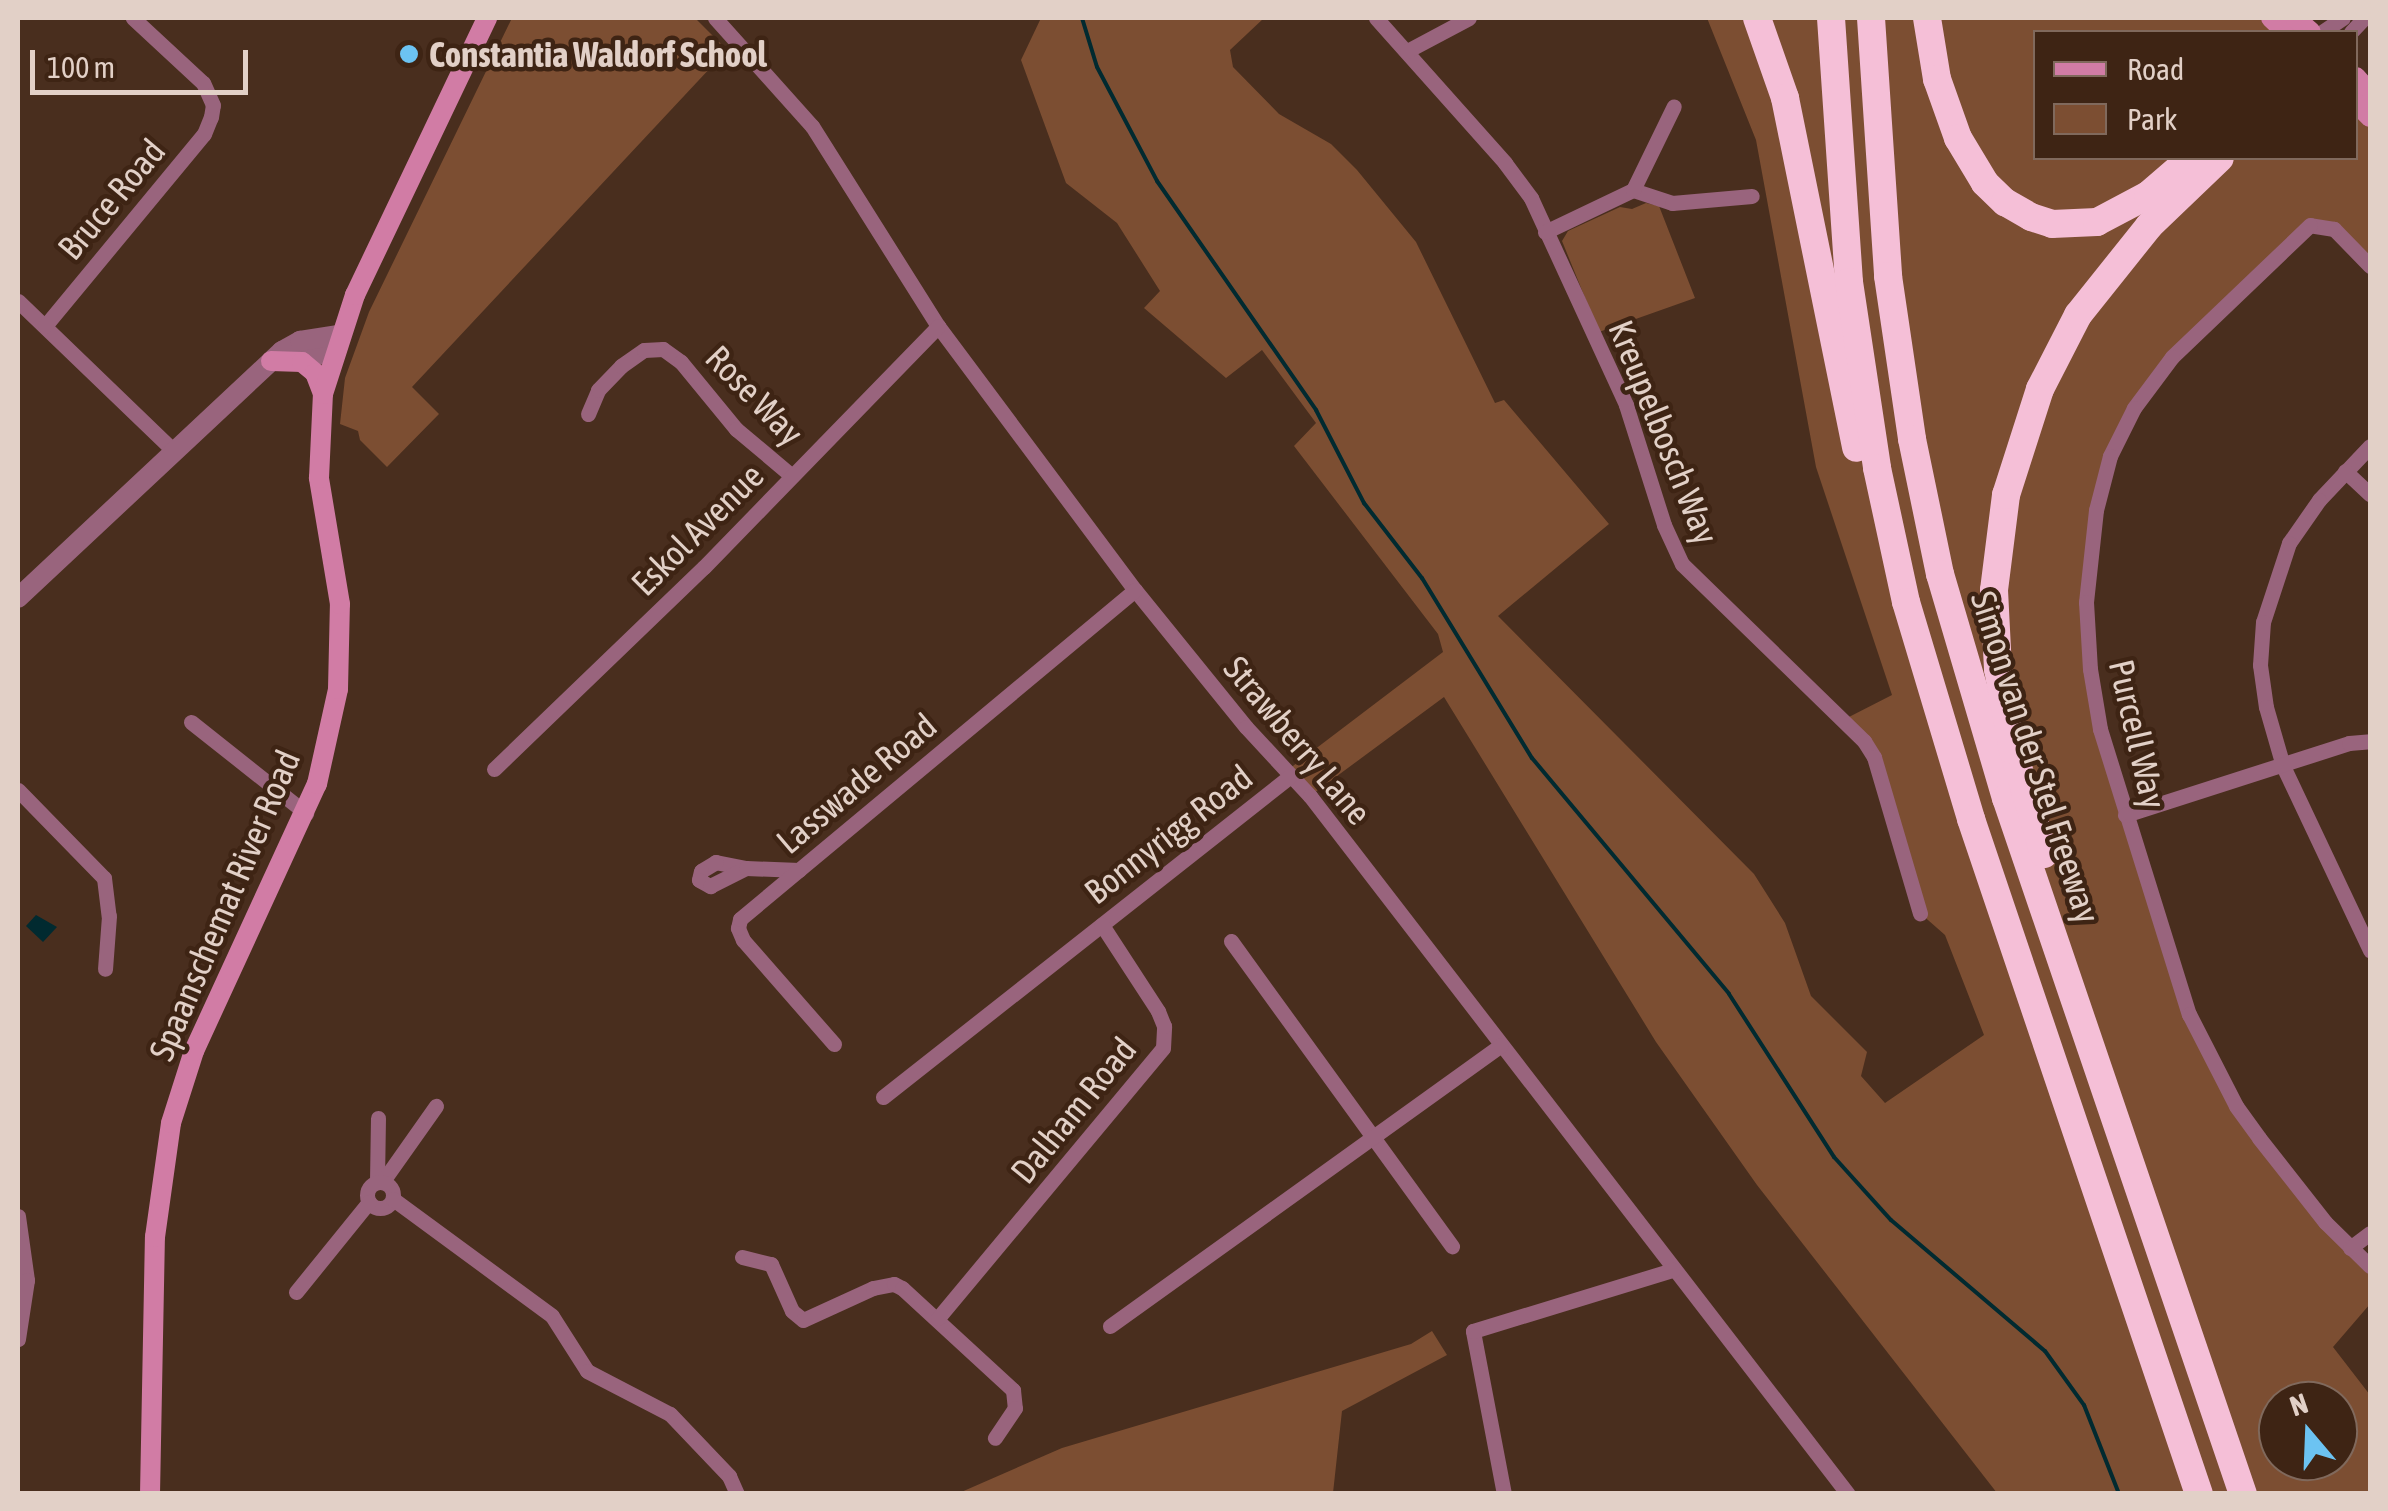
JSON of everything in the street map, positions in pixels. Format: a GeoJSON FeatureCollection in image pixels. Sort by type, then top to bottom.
{"type":"FeatureCollection","features":[{"type":"Feature","properties":{"kind":"highway"},"geometry":{"type":"LineString","coordinates":[[1757,18],[1786,98],[1855,444],[1888,560],[1906,602]]}},
{"type":"Feature","properties":{"kind":"highway"},"geometry":{"type":"LineString","coordinates":[[1832,18],[1848,282],[1871,434],[1906,602],[1971,819],[2199,1494]]}},
{"type":"Feature","properties":{"kind":"highway","name":"Simon van der Stel Freeway"},"geometry":{"type":"LineString","coordinates":[[1871,18],[1888,276],[1927,519],[2006,798],[2244,1494]]}},
{"type":"Feature","properties":{"kind":"highway"},"geometry":{"type":"LineString","coordinates":[[1927,18],[1937,79],[1958,138],[1985,183],[2005,202],[2031,217],[2052,224],[2097,222],[2148,195],[2190,160]]}},
{"type":"Feature","properties":{"kind":"highway"},"geometry":{"type":"LineString","coordinates":[[2124,1142],[2115,1086],[2003,707],[1994,624],[1996,562],[2022,437],[2062,344],[2094,292],[2149,226],[2218,160]]}},
{"type":"Feature","properties":{"kind":"main road","name":"Spaanschemat River Road"},"geometry":{"type":"LineString","coordinates":[[150,1494],[155,1237],[171,1124],[194,1051],[306,812],[326,753],[342,656],[340,604],[319,478],[323,394],[337,344],[487,18]]}},
{"type":"Feature","properties":{"kind":"main road"},"geometry":{"type":"LineString","coordinates":[[271,361],[302,362],[315,373],[323,394]]}},
{"type":"Feature","properties":{"kind":"street","name":"Bruce Road"},"geometry":{"type":"LineString","coordinates":[[45,326],[204,134],[211,118],[213,105],[203,82],[133,18]]}},
{"type":"Feature","properties":{"kind":"street","name":"Kreupelbosch Way"},"geometry":{"type":"LineString","coordinates":[[1376,18],[1512,171],[1531,198],[1626,405],[1674,550],[1696,577],[1864,741],[1874,757],[1920,913]]}},
{"type":"Feature","properties":{"kind":"street"},"geometry":{"type":"LineString","coordinates":[[1407,52],[1469,18]]}},
{"type":"Feature","properties":{"kind":"street","name":"Strawberry Lane"},"geometry":{"type":"LineString","coordinates":[[720,19],[821,138],[938,326],[1135,590],[1289,777],[1310,796],[1848,1494]]}},
{"type":"Feature","properties":{"kind":"street"},"geometry":{"type":"LineString","coordinates":[[1546,232],[1633,190],[1674,106]]}},
{"type":"Feature","properties":{"kind":"street"},"geometry":{"type":"LineString","coordinates":[[1633,190],[1672,203],[1752,196]]}},
{"type":"Feature","properties":{"kind":"street","name":"Purcell Way"},"geometry":{"type":"LineString","coordinates":[[2370,266],[2334,228],[2310,225],[2172,358],[2134,408],[2110,456],[2090,550],[2086,636],[2100,729],[2177,982],[2213,1064],[2281,1168],[2370,1266]]}},
{"type":"Feature","properties":{"kind":"street"},"geometry":{"type":"LineString","coordinates":[[18,301],[173,450]]}},
{"type":"Feature","properties":{"kind":"street","name":"Eskol Avenue"},"geometry":{"type":"LineString","coordinates":[[494,770],[938,326]]}},
{"type":"Feature","properties":{"kind":"street"},"geometry":{"type":"LineString","coordinates":[[18,598],[271,361],[300,342],[337,344]]}},
{"type":"Feature","properties":{"kind":"street","name":"Rose Way"},"geometry":{"type":"LineString","coordinates":[[588,414],[598,390],[621,366],[644,350],[663,348],[681,362],[736,429],[792,476]]}},
{"type":"Feature","properties":{"kind":"street"},"geometry":{"type":"LineString","coordinates":[[2370,446],[2289,543],[2263,622],[2262,686],[2282,766],[2370,950]]}},
{"type":"Feature","properties":{"kind":"street"},"geometry":{"type":"LineString","coordinates":[[2346,471],[2370,494]]}},
{"type":"Feature","properties":{"kind":"street","name":"Lasswade Road"},"geometry":{"type":"LineString","coordinates":[[834,1044],[738,928],[744,914],[1135,590]]}},
{"type":"Feature","properties":{"kind":"street"},"geometry":{"type":"LineString","coordinates":[[191,722],[306,812]]}},
{"type":"Feature","properties":{"kind":"street"},"geometry":{"type":"LineString","coordinates":[[2126,816],[2349,743],[2370,742]]}},
{"type":"Feature","properties":{"kind":"street","name":"Bonnyrigg Road"},"geometry":{"type":"LineString","coordinates":[[883,1097],[1289,777]]}},
{"type":"Feature","properties":{"kind":"street"},"geometry":{"type":"LineString","coordinates":[[18,790],[104,878],[109,916],[105,969]]}},
{"type":"Feature","properties":{"kind":"street"},"geometry":{"type":"LineString","coordinates":[[746,868],[799,870]]}},
{"type":"Feature","properties":{"kind":"street","name":"Dalham Road"},"geometry":{"type":"LineString","coordinates":[[938,1318],[1163,1048],[1164,1026],[1158,1011],[1102,925]]}},
{"type":"Feature","properties":{"kind":"street"},"geometry":{"type":"LineString","coordinates":[[1231,941],[1452,1246]]}},
{"type":"Feature","properties":{"kind":"street"},"geometry":{"type":"LineString","coordinates":[[1110,1326],[1501,1045]]}},
{"type":"Feature","properties":{"kind":"street"},"geometry":{"type":"LineString","coordinates":[[296,1292],[369,1202],[368,1188],[380,1181],[436,1106]]}},
{"type":"Feature","properties":{"kind":"street"},"geometry":{"type":"LineString","coordinates":[[378,1118],[380,1181]]}},
{"type":"Feature","properties":{"kind":"street"},"geometry":{"type":"LineString","coordinates":[[380,1181],[392,1187],[393,1199],[552,1316],[587,1371],[680,1422],[736,1492]]}},
{"type":"Feature","properties":{"kind":"street"},"geometry":{"type":"LineString","coordinates":[[369,1202],[383,1208],[393,1199]]}},
{"type":"Feature","properties":{"kind":"street"},"geometry":{"type":"LineString","coordinates":[[18,1216],[27,1280],[18,1339]]}},
{"type":"Feature","properties":{"kind":"street"},"geometry":{"type":"LineString","coordinates":[[2350,1248],[2370,1232]]}},
{"type":"Feature","properties":{"kind":"street"},"geometry":{"type":"LineString","coordinates":[[742,1257],[771,1264],[792,1312],[804,1320],[850,1295],[894,1284],[938,1318],[1012,1390],[1015,1408],[996,1438]]}},
{"type":"Feature","properties":{"kind":"street"},"geometry":{"type":"LineString","coordinates":[[1504,1494],[1473,1332],[1672,1270]]}},
{"type":"Feature","properties":{"kind":"green space"},"geometry":{"type":"Polygon","coordinates":[[[512,18],[695,18],[727,50],[412,387],[439,414],[387,467],[360,440],[358,431],[340,424],[345,378],[369,312],[512,18]]]}},
{"type":"Feature","properties":{"kind":"green space"},"geometry":{"type":"Polygon","coordinates":[[[1041,18],[1264,18],[1230,50],[1233,67],[1279,114],[1331,144],[1357,170],[1416,242],[1495,403],[1504,400],[1609,524],[1498,616],[1754,874],[1785,923],[1811,996],[1867,1052],[1861,1076],[1885,1103],[1984,1035],[1945,935],[1920,913],[1874,757],[1845,719],[1892,695],[1816,467],[1756,140],[1707,18],[2295,18],[2309,30],[2033,30],[2033,160],[2358,160],[2358,79],[2370,93],[2370,266],[2334,229],[2304,229],[2134,408],[2096,510],[2090,669],[2177,982],[2236,1106],[2370,1266],[2370,1304],[2333,1347],[2370,1395],[2370,1493],[1997,1493],[1757,1185],[1656,1042],[1444,697],[1310,796],[1285,772],[1443,652],[1438,634],[1294,446],[1316,423],[1262,350],[1226,378],[1144,308],[1160,291],[1117,223],[1066,183],[1021,60],[1041,18]]]}},
{"type":"Feature","properties":{"kind":"green space"},"geometry":{"type":"Polygon","coordinates":[[[1646,203],[1659,206],[1695,298],[1599,332],[1562,241],[1568,231],[1620,207],[1632,209],[1646,203]]]}},
{"type":"Feature","properties":{"kind":"green space"},"geometry":{"type":"Polygon","coordinates":[[[1432,1331],[1447,1355],[1342,1411],[1333,1493],[959,1493],[1062,1448],[1411,1344],[1432,1331]]]}},
{"type":"Feature","properties":{"kind":"water"},"geometry":{"type":"Polygon","coordinates":[[[36,915],[57,927],[43,942],[26,926],[36,915]]]}},
{"type":"Feature","properties":{"kind":"waterway"},"geometry":{"type":"LineString","coordinates":[[1082,18],[1097,67],[1157,181],[1316,410],[1364,503],[1422,578],[1532,758],[1729,994],[1834,1157],[1891,1220],[2045,1351],[2084,1405],[2119,1494]]}},
{"type":"Feature","properties":{"kind":"place","name":"Constantia Waldorf School"},"geometry":{"type":"Point","coordinates":[409,54]}}]}
